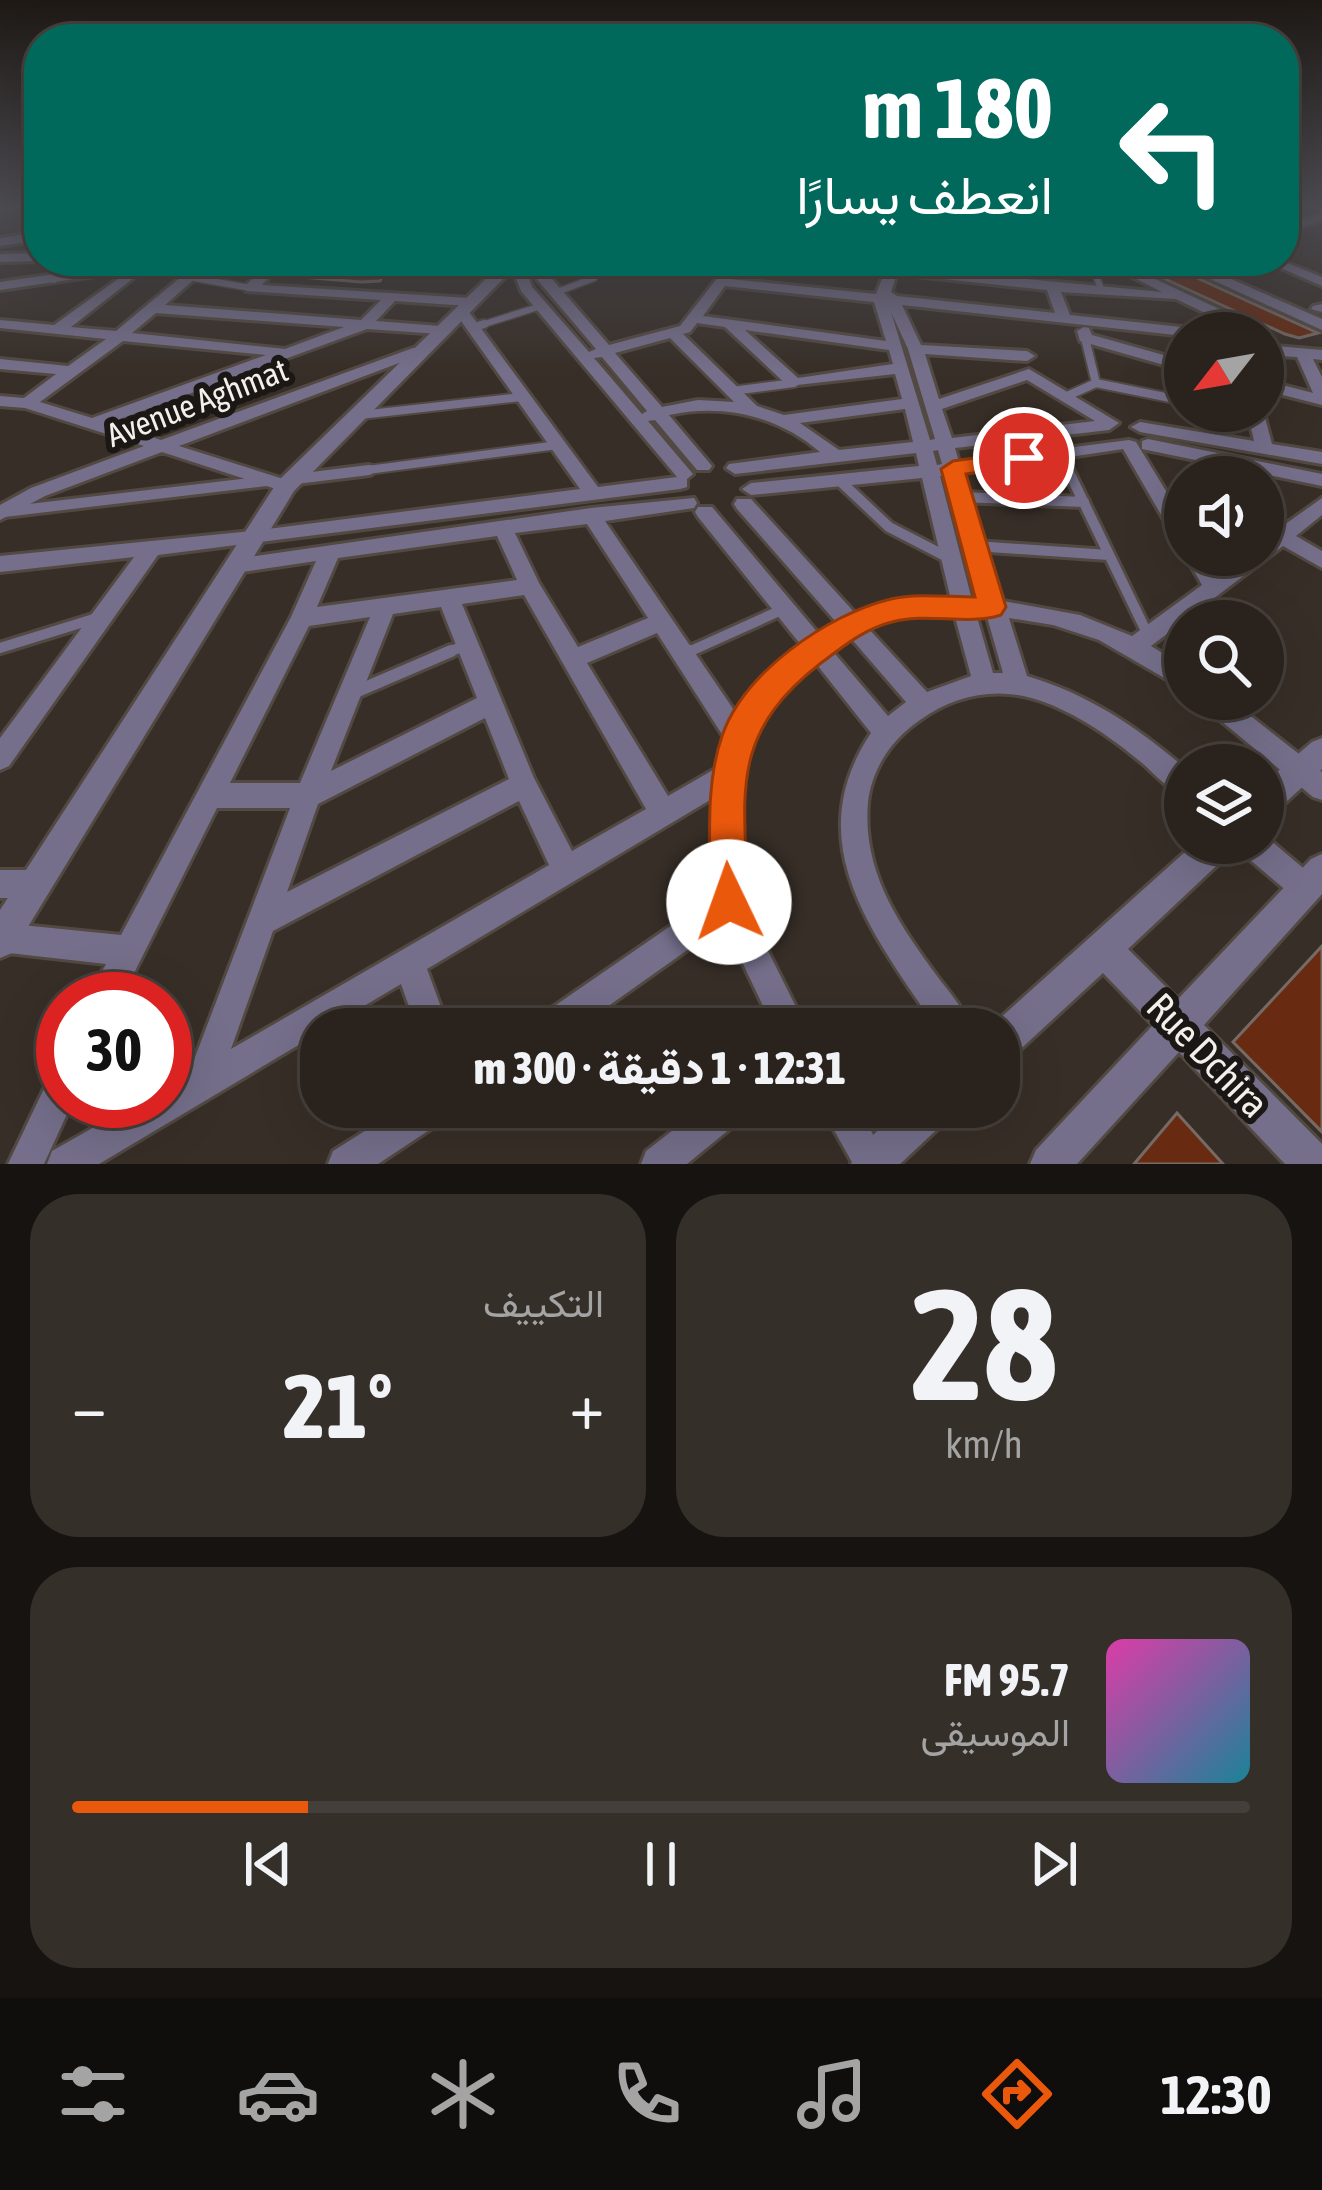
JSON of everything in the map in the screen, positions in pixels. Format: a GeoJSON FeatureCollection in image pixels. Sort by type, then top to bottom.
{"type":"FeatureCollection","features":[{"type":"Feature","properties":{"kind":"street"},"geometry":{"type":"LineString","coordinates":[[0,286],[76,276]]}},
{"type":"Feature","properties":{"kind":"street"},"geometry":{"type":"LineString","coordinates":[[57,329],[130,276]]}},
{"type":"Feature","properties":{"kind":"street"},"geometry":{"type":"LineString","coordinates":[[27,403],[118,337],[189,276]]}},
{"type":"Feature","properties":{"kind":"street"},"geometry":{"type":"LineString","coordinates":[[251,288],[263,276]]}},
{"type":"Feature","properties":{"kind":"street"},"geometry":{"type":"LineString","coordinates":[[126,951],[1,940],[252,538],[282,482],[440,330],[468,313],[506,276]]}},
{"type":"Feature","properties":{"kind":"street"},"geometry":{"type":"LineString","coordinates":[[521,276],[541,306],[594,355],[648,416],[692,487],[885,731]]}},
{"type":"Feature","properties":{"kind":"street"},"geometry":{"type":"LineString","coordinates":[[530,276],[556,292],[594,355]]}},
{"type":"Feature","properties":{"kind":"street"},"geometry":{"type":"LineString","coordinates":[[594,355],[674,334],[696,319],[728,276]]}},
{"type":"Feature","properties":{"kind":"street"},"geometry":{"type":"LineString","coordinates":[[892,276],[889,303],[934,406],[1018,684]]}},
{"type":"Feature","properties":{"kind":"street"},"geometry":{"type":"LineString","coordinates":[[950,276],[1185,298]]}},
{"type":"Feature","properties":{"kind":"street"},"geometry":{"type":"LineString","coordinates":[[1022,283],[1025,276]]}},
{"type":"Feature","properties":{"kind":"street"},"geometry":{"type":"LineString","coordinates":[[1219,276],[1321,313]]}},
{"type":"Feature","properties":{"kind":"street"},"geometry":{"type":"LineString","coordinates":[[1238,276],[1321,313]]}},
{"type":"Feature","properties":{"kind":"street"},"geometry":{"type":"LineString","coordinates":[[1142,277],[1212,312]]}},
{"type":"Feature","properties":{"kind":"street"},"geometry":{"type":"LineString","coordinates":[[722,286],[1164,329]]}},
{"type":"Feature","properties":{"kind":"street"},"geometry":{"type":"LineString","coordinates":[[1052,287],[1064,317]]}},
{"type":"Feature","properties":{"kind":"street"},"geometry":{"type":"LineString","coordinates":[[251,288],[392,297],[468,313],[557,446],[659,622],[738,737]]}},
{"type":"Feature","properties":{"kind":"street"},"geometry":{"type":"LineString","coordinates":[[94,424],[364,325],[392,297]]}},
{"type":"Feature","properties":{"kind":"street"},"geometry":{"type":"LineString","coordinates":[[889,303],[1084,334],[1164,340]]}},
{"type":"Feature","properties":{"kind":"street"},"geometry":{"type":"LineString","coordinates":[[150,308],[440,330]]}},
{"type":"Feature","properties":{"kind":"street"},"geometry":{"type":"LineString","coordinates":[[696,319],[1028,365],[1065,397],[1110,424]]}},
{"type":"Feature","properties":{"kind":"street"},"geometry":{"type":"LineString","coordinates":[[1017,322],[1028,365]]}},
{"type":"Feature","properties":{"kind":"street"},"geometry":{"type":"LineString","coordinates":[[0,324],[291,353]]}},
{"type":"Feature","properties":{"kind":"street"},"geometry":{"type":"LineString","coordinates":[[730,324],[794,382],[901,368]]}},
{"type":"Feature","properties":{"kind":"street"},"geometry":{"type":"LineString","coordinates":[[674,334],[751,410]]}},
{"type":"Feature","properties":{"kind":"street"},"geometry":{"type":"LineString","coordinates":[[1084,334],[1164,359]]}},
{"type":"Feature","properties":{"kind":"street"},"geometry":{"type":"LineString","coordinates":[[1284,341],[1322,344]]}},
{"type":"Feature","properties":{"kind":"street"},"geometry":{"type":"LineString","coordinates":[[1284,346],[1313,355],[1322,397],[1284,389]]}},
{"type":"Feature","properties":{"kind":"street"},"geometry":{"type":"LineString","coordinates":[[906,348],[901,368],[985,682]]}},
{"type":"Feature","properties":{"kind":"street","name":"Avenue Aghmat"},"geometry":{"type":"LineString","coordinates":[[0,513],[38,492],[418,351]]}},
{"type":"Feature","properties":{"kind":"street"},"geometry":{"type":"LineString","coordinates":[[0,364],[72,371]]}},
{"type":"Feature","properties":{"kind":"street"},"geometry":{"type":"LineString","coordinates":[[934,406],[1028,365]]}},
{"type":"Feature","properties":{"kind":"street"},"geometry":{"type":"LineString","coordinates":[[0,401],[27,403],[282,482]]}},
{"type":"Feature","properties":{"kind":"street"},"geometry":{"type":"LineString","coordinates":[[648,416],[685,404],[788,419],[911,403]]}},
{"type":"Feature","properties":{"kind":"street"},"geometry":{"type":"LineString","coordinates":[[788,419],[836,457]]}},
{"type":"Feature","properties":{"kind":"street"},"geometry":{"type":"LineString","coordinates":[[1110,424],[1108,434],[1191,456]]}},
{"type":"Feature","properties":{"kind":"street"},"geometry":{"type":"LineString","coordinates":[[0,564],[591,503],[692,487],[735,468],[1110,424]]}},
{"type":"Feature","properties":{"kind":"street"},"geometry":{"type":"LineString","coordinates":[[1259,432],[1264,446]]}},
{"type":"Feature","properties":{"kind":"street"},"geometry":{"type":"LineString","coordinates":[[692,487],[732,511],[747,496],[1135,440],[1264,446],[1322,458]]}},
{"type":"Feature","properties":{"kind":"street"},"geometry":{"type":"LineString","coordinates":[[1135,440],[1164,493]]}},
{"type":"Feature","properties":{"kind":"street"},"geometry":{"type":"LineString","coordinates":[[735,468],[747,496],[851,625],[921,702]]}},
{"type":"Feature","properties":{"kind":"street"},"geometry":{"type":"LineString","coordinates":[[1284,476],[1322,480]]}},
{"type":"Feature","properties":{"kind":"street"},"geometry":{"type":"LineString","coordinates":[[235,565],[503,530],[591,503]]}},
{"type":"Feature","properties":{"kind":"street"},"geometry":{"type":"LineString","coordinates":[[1284,536],[1322,505]]}},
{"type":"Feature","properties":{"kind":"street"},"geometry":{"type":"LineString","coordinates":[[503,530],[530,586],[662,811]]}},
{"type":"Feature","properties":{"kind":"street"},"geometry":{"type":"LineString","coordinates":[[1284,538],[1322,560]]}},
{"type":"Feature","properties":{"kind":"street"},"geometry":{"type":"LineString","coordinates":[[0,758],[153,547]]}},
{"type":"Feature","properties":{"kind":"street"},"geometry":{"type":"LineString","coordinates":[[116,972],[302,618],[329,555]]}},
{"type":"Feature","properties":{"kind":"street"},"geometry":{"type":"LineString","coordinates":[[1208,576],[1213,585]]}},
{"type":"Feature","properties":{"kind":"street"},"geometry":{"type":"LineString","coordinates":[[1142,640],[1226,576]]}},
{"type":"Feature","properties":{"kind":"street"},"geometry":{"type":"LineString","coordinates":[[302,618],[530,586]]}},
{"type":"Feature","properties":{"kind":"street"},"geometry":{"type":"LineString","coordinates":[[448,598],[524,784],[566,868]]}},
{"type":"Feature","properties":{"kind":"street"},"geometry":{"type":"LineString","coordinates":[[200,1087],[308,796],[386,607]]}},
{"type":"Feature","properties":{"kind":"street"},"geometry":{"type":"LineString","coordinates":[[781,1008],[729,902],[727,832],[738,737],[782,676],[851,625],[894,609],[992,607],[1064,617],[1142,640],[1164,660]]}},
{"type":"Feature","properties":{"kind":"street"},"geometry":{"type":"LineString","coordinates":[[575,658],[659,622]]}},
{"type":"Feature","properties":{"kind":"street"},"geometry":{"type":"LineString","coordinates":[[943,1008],[865,883],[853,830],[856,793],[866,763],[885,731],[921,702],[985,682],[1018,684],[1076,703],[1164,767]]}},
{"type":"Feature","properties":{"kind":"street"},"geometry":{"type":"LineString","coordinates":[[210,795],[308,796],[490,704]]}},
{"type":"Feature","properties":{"kind":"street"},"geometry":{"type":"LineString","coordinates":[[1241,720],[1314,770],[1284,789]]}},
{"type":"Feature","properties":{"kind":"street"},"geometry":{"type":"LineString","coordinates":[[65,1164],[732,773]]}},
{"type":"Feature","properties":{"kind":"street"},"geometry":{"type":"LineString","coordinates":[[263,920],[524,784]]}},
{"type":"Feature","properties":{"kind":"street"},"geometry":{"type":"LineString","coordinates":[[1050,1164],[1314,879],[1284,862]]}},
{"type":"Feature","properties":{"kind":"street"},"geometry":{"type":"LineString","coordinates":[[1020,1024],[1195,864]]}},
{"type":"Feature","properties":{"kind":"street"},"geometry":{"type":"LineString","coordinates":[[0,884],[33,884]]}},
{"type":"Feature","properties":{"kind":"street"},"geometry":{"type":"LineString","coordinates":[[578,1008],[729,902]]}},
{"type":"Feature","properties":{"kind":"street","name":"Rue Dchira"},"geometry":{"type":"LineString","coordinates":[[1102,947],[1313,1164]]}},
{"type":"Feature","properties":{"kind":"street"},"geometry":{"type":"LineString","coordinates":[[410,964],[426,1008]]}},
{"type":"Feature","properties":{"kind":"street"},"geometry":{"type":"LineString","coordinates":[[26,1164],[43,1128]]}},
{"type":"Feature","properties":{"kind":"street"},"geometry":{"type":"LineString","coordinates":[[346,1164],[402,1128]]}},
{"type":"Feature","properties":{"kind":"street"},"geometry":{"type":"LineString","coordinates":[[659,1164],[704,1128]]}},
{"type":"Feature","properties":{"kind":"street"},"geometry":{"type":"LineString","coordinates":[[851,1128],[872,1163],[910,1128]]}},
{"type":"Feature","properties":{"kind":"lane"},"geometry":{"type":"LineString","coordinates":[[54,280],[55,276]]}},
{"type":"Feature","properties":{"kind":"lane"},"geometry":{"type":"LineString","coordinates":[[218,276],[251,288]]}},
{"type":"Feature","properties":{"kind":"lane"},"geometry":{"type":"LineString","coordinates":[[556,292],[595,276]]}},
{"type":"Feature","properties":{"kind":"lane"},"geometry":{"type":"LineString","coordinates":[[1096,276],[1102,291]]}},
{"type":"Feature","properties":{"kind":"lane"},"geometry":{"type":"LineString","coordinates":[[468,313],[541,306]]}},
{"type":"Feature","properties":{"kind":"lane"},"geometry":{"type":"LineString","coordinates":[[1084,334],[1096,383]]}},
{"type":"Feature","properties":{"kind":"lane"},"geometry":{"type":"LineString","coordinates":[[732,391],[794,382]]}},
{"type":"Feature","properties":{"kind":"lane"},"geometry":{"type":"LineString","coordinates":[[1065,397],[1096,383],[1164,397]]}},
{"type":"Feature","properties":{"kind":"lane"},"geometry":{"type":"LineString","coordinates":[[356,415],[521,397]]}},
{"type":"Feature","properties":{"kind":"lane"},"geometry":{"type":"LineString","coordinates":[[0,513],[557,446]]}},
{"type":"Feature","properties":{"kind":"lane"},"geometry":{"type":"LineString","coordinates":[[1060,453],[1109,555],[1142,640]]}},
{"type":"Feature","properties":{"kind":"lane"},"geometry":{"type":"LineString","coordinates":[[839,480],[856,502],[896,534],[951,559]]}},
{"type":"Feature","properties":{"kind":"lane"},"geometry":{"type":"LineString","coordinates":[[961,497],[1084,502]]}},
{"type":"Feature","properties":{"kind":"lane"},"geometry":{"type":"LineString","coordinates":[[974,547],[1109,555]]}},
{"type":"Feature","properties":{"kind":"lane"},"geometry":{"type":"LineString","coordinates":[[682,656],[786,608]]}},
{"type":"Feature","properties":{"kind":"lane"},"geometry":{"type":"LineString","coordinates":[[0,648],[103,616]]}},
{"type":"Feature","properties":{"kind":"lane"},"geometry":{"type":"LineString","coordinates":[[350,695],[466,645]]}},
{"type":"Feature","properties":{"kind":"building"},"geometry":{"type":"Polygon","coordinates":[[[289,276],[383,276],[380,281],[289,276]]]}},
{"type":"Feature","properties":{"kind":"building"},"geometry":{"type":"Polygon","coordinates":[[[1193,276],[1272,312],[1237,312],[1165,279],[1193,276]]]}},
{"type":"Feature","properties":{"kind":"building"},"geometry":{"type":"Polygon","coordinates":[[[1284,318],[1318,333],[1299,338],[1285,334],[1284,318]]]}},
{"type":"Feature","properties":{"kind":"building"},"geometry":{"type":"Polygon","coordinates":[[[1322,946],[1322,1132],[1233,1042],[1322,946]]]}},
{"type":"Feature","properties":{"kind":"building"},"geometry":{"type":"Polygon","coordinates":[[[1177,1113],[1223,1164],[1134,1164],[1177,1113]]]}},
{"type":"Feature","properties":{"kind":"route"},"geometry":{"type":"LineString","coordinates":[[729,902],[728,797],[738,737],[754,709],[782,676],[851,625],[894,609],[992,607],[953,469],[1024,458]]}}]}
